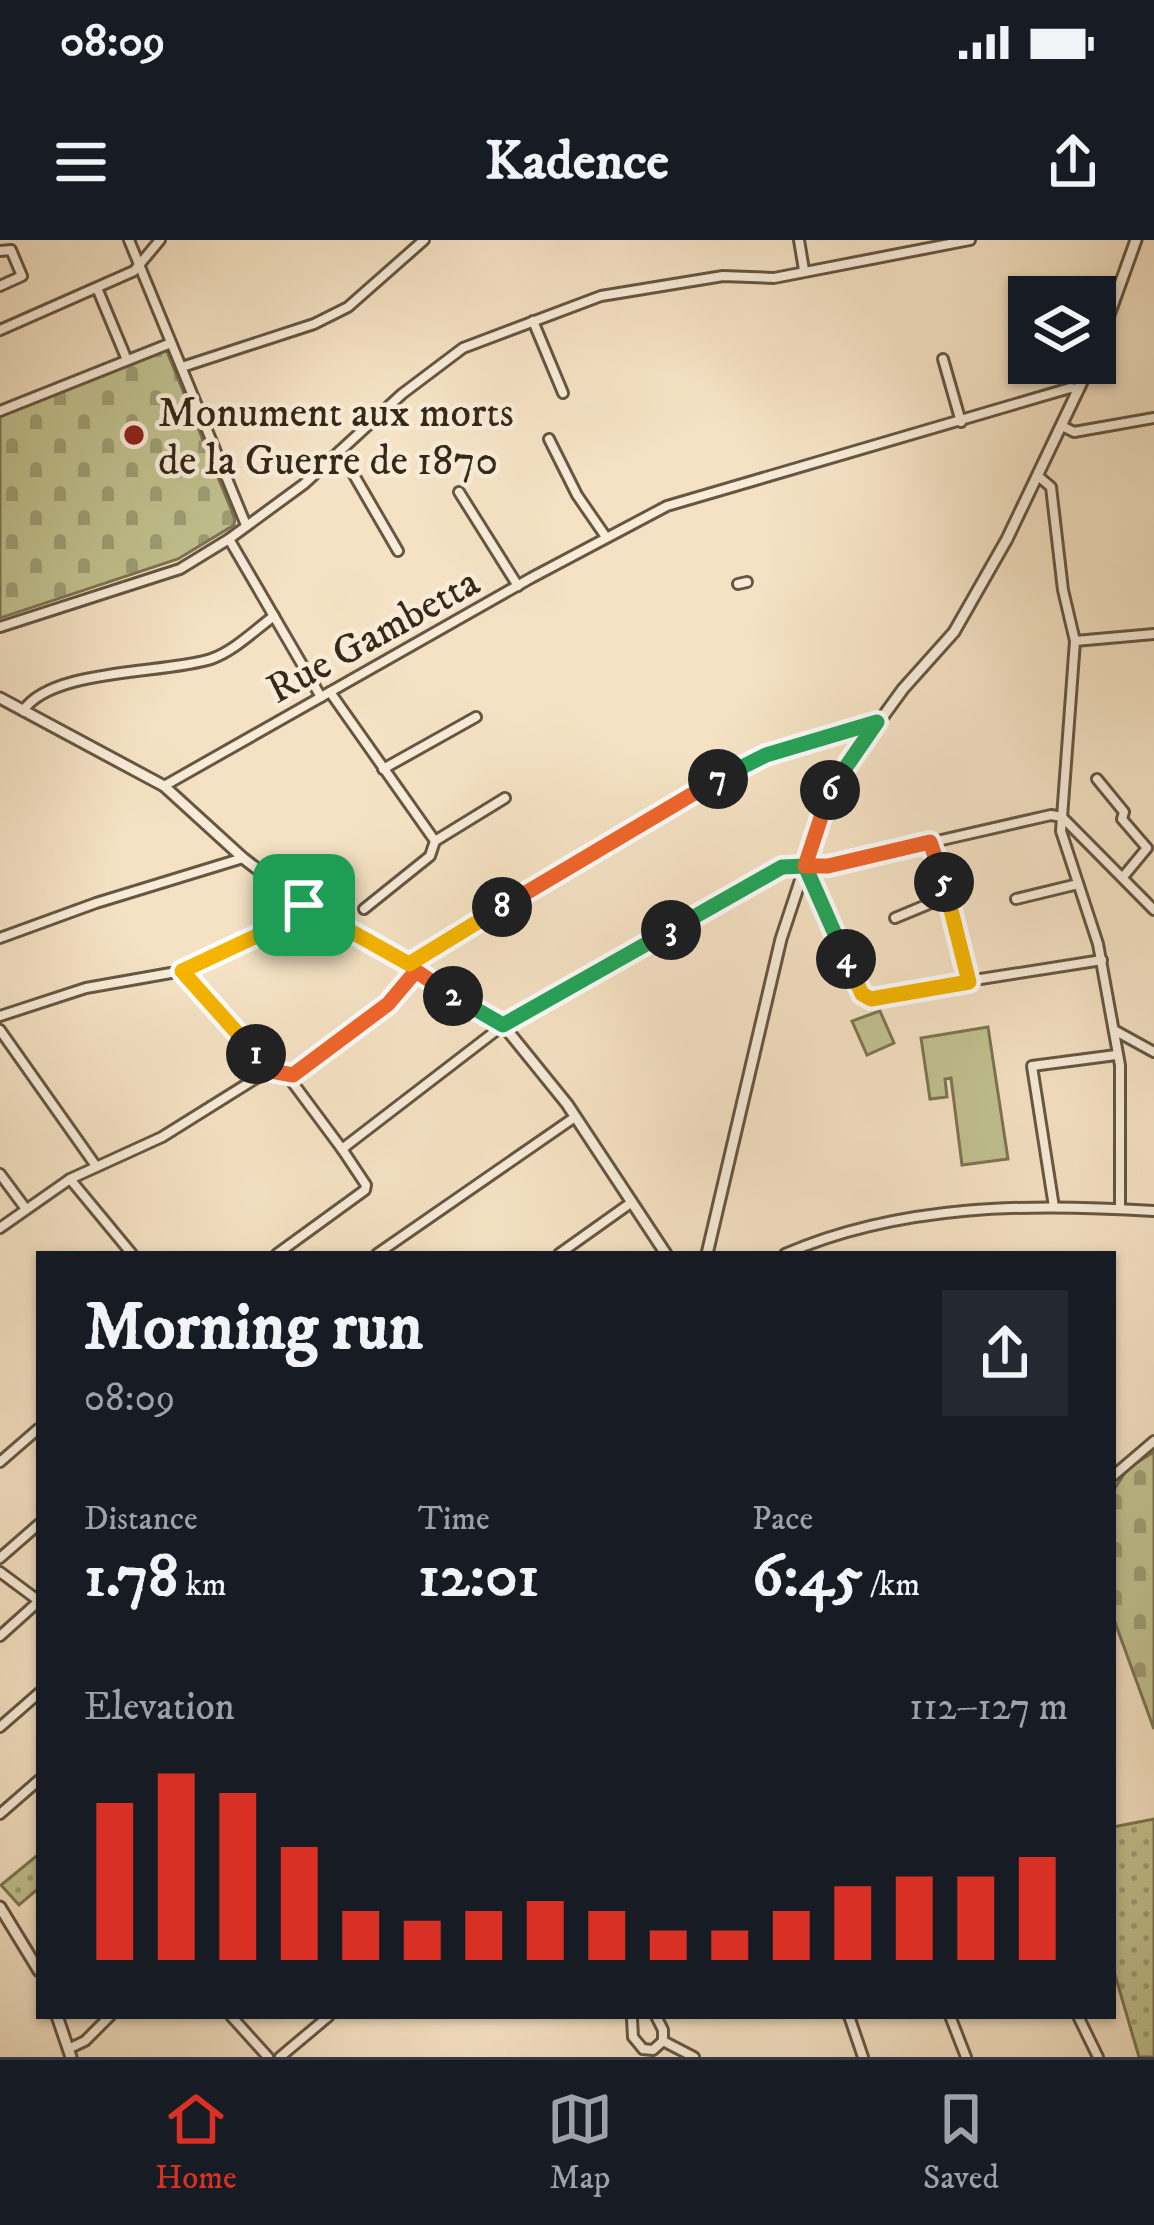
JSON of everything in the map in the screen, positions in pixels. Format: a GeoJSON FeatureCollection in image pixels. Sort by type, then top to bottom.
{"type":"FeatureCollection","features":[{"type":"Feature","properties":{"kind":"street"},"geometry":{"type":"LineString","coordinates":[[129,240],[246,525]]}},
{"type":"Feature","properties":{"kind":"street"},"geometry":{"type":"LineString","coordinates":[[0,330],[134,271],[160,240]]}},
{"type":"Feature","properties":{"kind":"street"},"geometry":{"type":"LineString","coordinates":[[182,368],[314,324],[348,307],[424,240]]}},
{"type":"Feature","properties":{"kind":"street"},"geometry":{"type":"LineString","coordinates":[[799,240],[804,270]]}},
{"type":"Feature","properties":{"kind":"street"},"geometry":{"type":"LineString","coordinates":[[0,627],[180,568],[304,484],[439,363],[503,332],[601,296],[723,276],[773,278],[970,240]]}},
{"type":"Feature","properties":{"kind":"street"},"geometry":{"type":"LineString","coordinates":[[1116,296],[1136,240]]}},
{"type":"Feature","properties":{"kind":"street"},"geometry":{"type":"LineString","coordinates":[[0,251],[11,250],[22,276],[0,286]]}},
{"type":"Feature","properties":{"kind":"street"},"geometry":{"type":"LineString","coordinates":[[97,288],[127,360]]}},
{"type":"Feature","properties":{"kind":"street"},"geometry":{"type":"LineString","coordinates":[[533,322],[562,391],[572,383]]}},
{"type":"Feature","properties":{"kind":"street"},"geometry":{"type":"LineString","coordinates":[[0,411],[172,343]]}},
{"type":"Feature","properties":{"kind":"street"},"geometry":{"type":"LineString","coordinates":[[944,359],[961,422]]}},
{"type":"Feature","properties":{"kind":"street"},"geometry":{"type":"LineString","coordinates":[[708,1251],[739,1132],[745,1079],[795,895],[831,788],[861,742],[951,636],[1038,476],[1081,384]]}},
{"type":"Feature","properties":{"kind":"street","name":"Rue Gambetta"},"geometry":{"type":"LineString","coordinates":[[164,786],[667,506],[1079,389]]}},
{"type":"Feature","properties":{"kind":"street"},"geometry":{"type":"LineString","coordinates":[[1062,427],[1074,432],[1154,418]]}},
{"type":"Feature","properties":{"kind":"street"},"geometry":{"type":"LineString","coordinates":[[549,439],[577,495],[608,536]]}},
{"type":"Feature","properties":{"kind":"street"},"geometry":{"type":"LineString","coordinates":[[340,452],[398,550]]}},
{"type":"Feature","properties":{"kind":"street"},"geometry":{"type":"LineString","coordinates":[[1038,476],[1051,487],[1063,590],[1076,641],[1061,818],[1063,846],[1102,960],[1117,1054],[1120,1209]]}},
{"type":"Feature","properties":{"kind":"street"},"geometry":{"type":"LineString","coordinates":[[459,492],[518,586]]}},
{"type":"Feature","properties":{"kind":"street"},"geometry":{"type":"LineString","coordinates":[[229,539],[325,694],[436,841]]}},
{"type":"Feature","properties":{"kind":"street"},"geometry":{"type":"LineString","coordinates":[[22,711],[30,701],[87,678],[208,660],[274,616]]}},
{"type":"Feature","properties":{"kind":"street"},"geometry":{"type":"LineString","coordinates":[[1076,641],[1154,634]]}},
{"type":"Feature","properties":{"kind":"street"},"geometry":{"type":"LineString","coordinates":[[2,703],[164,786],[243,858],[304,905],[503,1025],[545,1074],[664,1251]]}},
{"type":"Feature","properties":{"kind":"street"},"geometry":{"type":"LineString","coordinates":[[382,769],[476,717]]}},
{"type":"Feature","properties":{"kind":"street"},"geometry":{"type":"LineString","coordinates":[[182,971],[271,1071],[293,1075],[388,1004],[412,968],[734,771],[877,722]]}},
{"type":"Feature","properties":{"kind":"street"},"geometry":{"type":"LineString","coordinates":[[848,731],[861,742]]}},
{"type":"Feature","properties":{"kind":"street"},"geometry":{"type":"LineString","coordinates":[[1097,778],[1147,848],[1123,877]]}},
{"type":"Feature","properties":{"kind":"street"},"geometry":{"type":"LineString","coordinates":[[364,909],[430,856],[436,841],[505,797]]}},
{"type":"Feature","properties":{"kind":"street"},"geometry":{"type":"LineString","coordinates":[[342,1148],[503,1025],[782,867],[828,866],[1052,815],[1061,818],[1154,910]]}},
{"type":"Feature","properties":{"kind":"street"},"geometry":{"type":"LineString","coordinates":[[930,842],[969,982]]}},
{"type":"Feature","properties":{"kind":"street"},"geometry":{"type":"LineString","coordinates":[[0,938],[243,858]]}},
{"type":"Feature","properties":{"kind":"street"},"geometry":{"type":"LineString","coordinates":[[805,866],[866,998],[1102,960]]}},
{"type":"Feature","properties":{"kind":"street"},"geometry":{"type":"LineString","coordinates":[[1016,899],[1078,884]]}},
{"type":"Feature","properties":{"kind":"street"},"geometry":{"type":"LineString","coordinates":[[895,918],[948,896]]}},
{"type":"Feature","properties":{"kind":"street"},"geometry":{"type":"LineString","coordinates":[[0,1016],[104,983],[182,971],[265,932],[304,905]]}},
{"type":"Feature","properties":{"kind":"street"},"geometry":{"type":"LineString","coordinates":[[1112,1029],[1154,1052]]}},
{"type":"Feature","properties":{"kind":"street"},"geometry":{"type":"LineString","coordinates":[[0,1030],[97,1166]]}},
{"type":"Feature","properties":{"kind":"street"},"geometry":{"type":"LineString","coordinates":[[1054,1207],[1032,1066],[1117,1054]]}},
{"type":"Feature","properties":{"kind":"street"},"geometry":{"type":"LineString","coordinates":[[0,1228],[70,1179],[163,1137],[271,1071]]}},
{"type":"Feature","properties":{"kind":"street"},"geometry":{"type":"LineString","coordinates":[[282,1251],[365,1190],[366,1184],[293,1083],[293,1075]]}},
{"type":"Feature","properties":{"kind":"street"},"geometry":{"type":"LineString","coordinates":[[381,1251],[574,1117]]}},
{"type":"Feature","properties":{"kind":"street"},"geometry":{"type":"LineString","coordinates":[[0,1174],[26,1209]]}},
{"type":"Feature","properties":{"kind":"street"},"geometry":{"type":"LineString","coordinates":[[70,1179],[130,1251]]}},
{"type":"Feature","properties":{"kind":"street"},"geometry":{"type":"LineString","coordinates":[[563,1251],[632,1202]]}},
{"type":"Feature","properties":{"kind":"street"},"geometry":{"type":"LineString","coordinates":[[791,1251],[935,1213],[1054,1207],[1154,1211]]}},
{"type":"Feature","properties":{"kind":"street"},"geometry":{"type":"LineString","coordinates":[[0,1462],[36,1431]]}},
{"type":"Feature","properties":{"kind":"street"},"geometry":{"type":"LineString","coordinates":[[1116,1473],[1154,1441]]}},
{"type":"Feature","properties":{"kind":"street"},"geometry":{"type":"LineString","coordinates":[[0,1558],[36,1527]]}},
{"type":"Feature","properties":{"kind":"street"},"geometry":{"type":"LineString","coordinates":[[0,1573],[36,1599]]}},
{"type":"Feature","properties":{"kind":"street"},"geometry":{"type":"LineString","coordinates":[[0,1636],[36,1604]]}},
{"type":"Feature","properties":{"kind":"street"},"geometry":{"type":"LineString","coordinates":[[0,1727],[36,1696]]}},
{"type":"Feature","properties":{"kind":"street"},"geometry":{"type":"LineString","coordinates":[[0,1814],[36,1783]]}},
{"type":"Feature","properties":{"kind":"street"},"geometry":{"type":"LineString","coordinates":[[0,1907],[36,1966]]}},
{"type":"Feature","properties":{"kind":"street"},"geometry":{"type":"LineString","coordinates":[[58,2019],[70,2053],[107,2019]]}},
{"type":"Feature","properties":{"kind":"street"},"geometry":{"type":"LineString","coordinates":[[234,2019],[268,2057]]}},
{"type":"Feature","properties":{"kind":"street"},"geometry":{"type":"LineString","coordinates":[[280,2057],[325,2019]]}},
{"type":"Feature","properties":{"kind":"street"},"geometry":{"type":"LineString","coordinates":[[631,2019],[633,2037],[642,2053],[663,2041],[658,2019]]}},
{"type":"Feature","properties":{"kind":"street"},"geometry":{"type":"LineString","coordinates":[[850,2019],[863,2057]]}},
{"type":"Feature","properties":{"kind":"street"},"geometry":{"type":"LineString","coordinates":[[951,2019],[966,2057]]}},
{"type":"Feature","properties":{"kind":"street"},"geometry":{"type":"LineString","coordinates":[[1079,2019],[1098,2057]]}},
{"type":"Feature","properties":{"kind":"street"},"geometry":{"type":"LineString","coordinates":[[663,2041],[693,2057]]}},
{"type":"Feature","properties":{"kind":"green space"},"geometry":{"type":"Polygon","coordinates":[[[166,349],[234,525],[178,559],[0,618],[0,416],[166,349]]]}},
{"type":"Feature","properties":{"kind":"green space"},"geometry":{"type":"Polygon","coordinates":[[[880,1011],[894,1043],[867,1055],[852,1021],[880,1011]]]}},
{"type":"Feature","properties":{"kind":"green space"},"geometry":{"type":"Polygon","coordinates":[[[988,1027],[1008,1159],[962,1165],[951,1078],[945,1079],[947,1097],[930,1099],[921,1038],[988,1027]]]}},
{"type":"Feature","properties":{"kind":"green space"},"geometry":{"type":"Polygon","coordinates":[[[1154,1452],[1154,1729],[1116,1625],[1116,1486],[1128,1468],[1154,1452]]]}},
{"type":"Feature","properties":{"kind":"green space"},"geometry":{"type":"Polygon","coordinates":[[[1154,1819],[1154,2057],[1139,2057],[1116,1978],[1116,1826],[1154,1819]]]}},
{"type":"Feature","properties":{"kind":"green space"},"geometry":{"type":"Polygon","coordinates":[[[36,1856],[36,1891],[19,1905],[1,1885],[36,1856]]]}},
{"type":"Feature","properties":{"kind":"place","name":"Monument aux morts de la Guerre de 1870"},"geometry":{"type":"Point","coordinates":[134,435]}},
{"type":"Feature","properties":{"kind":"route"},"geometry":{"type":"LineString","coordinates":[[304,905],[265,932],[182,971],[271,1071],[293,1075],[388,1004],[416,971],[503,1025],[784,866],[805,866],[866,998],[969,982],[930,842],[828,866],[805,866],[838,774],[877,722],[749,763],[409,964],[304,905]]}}]}
